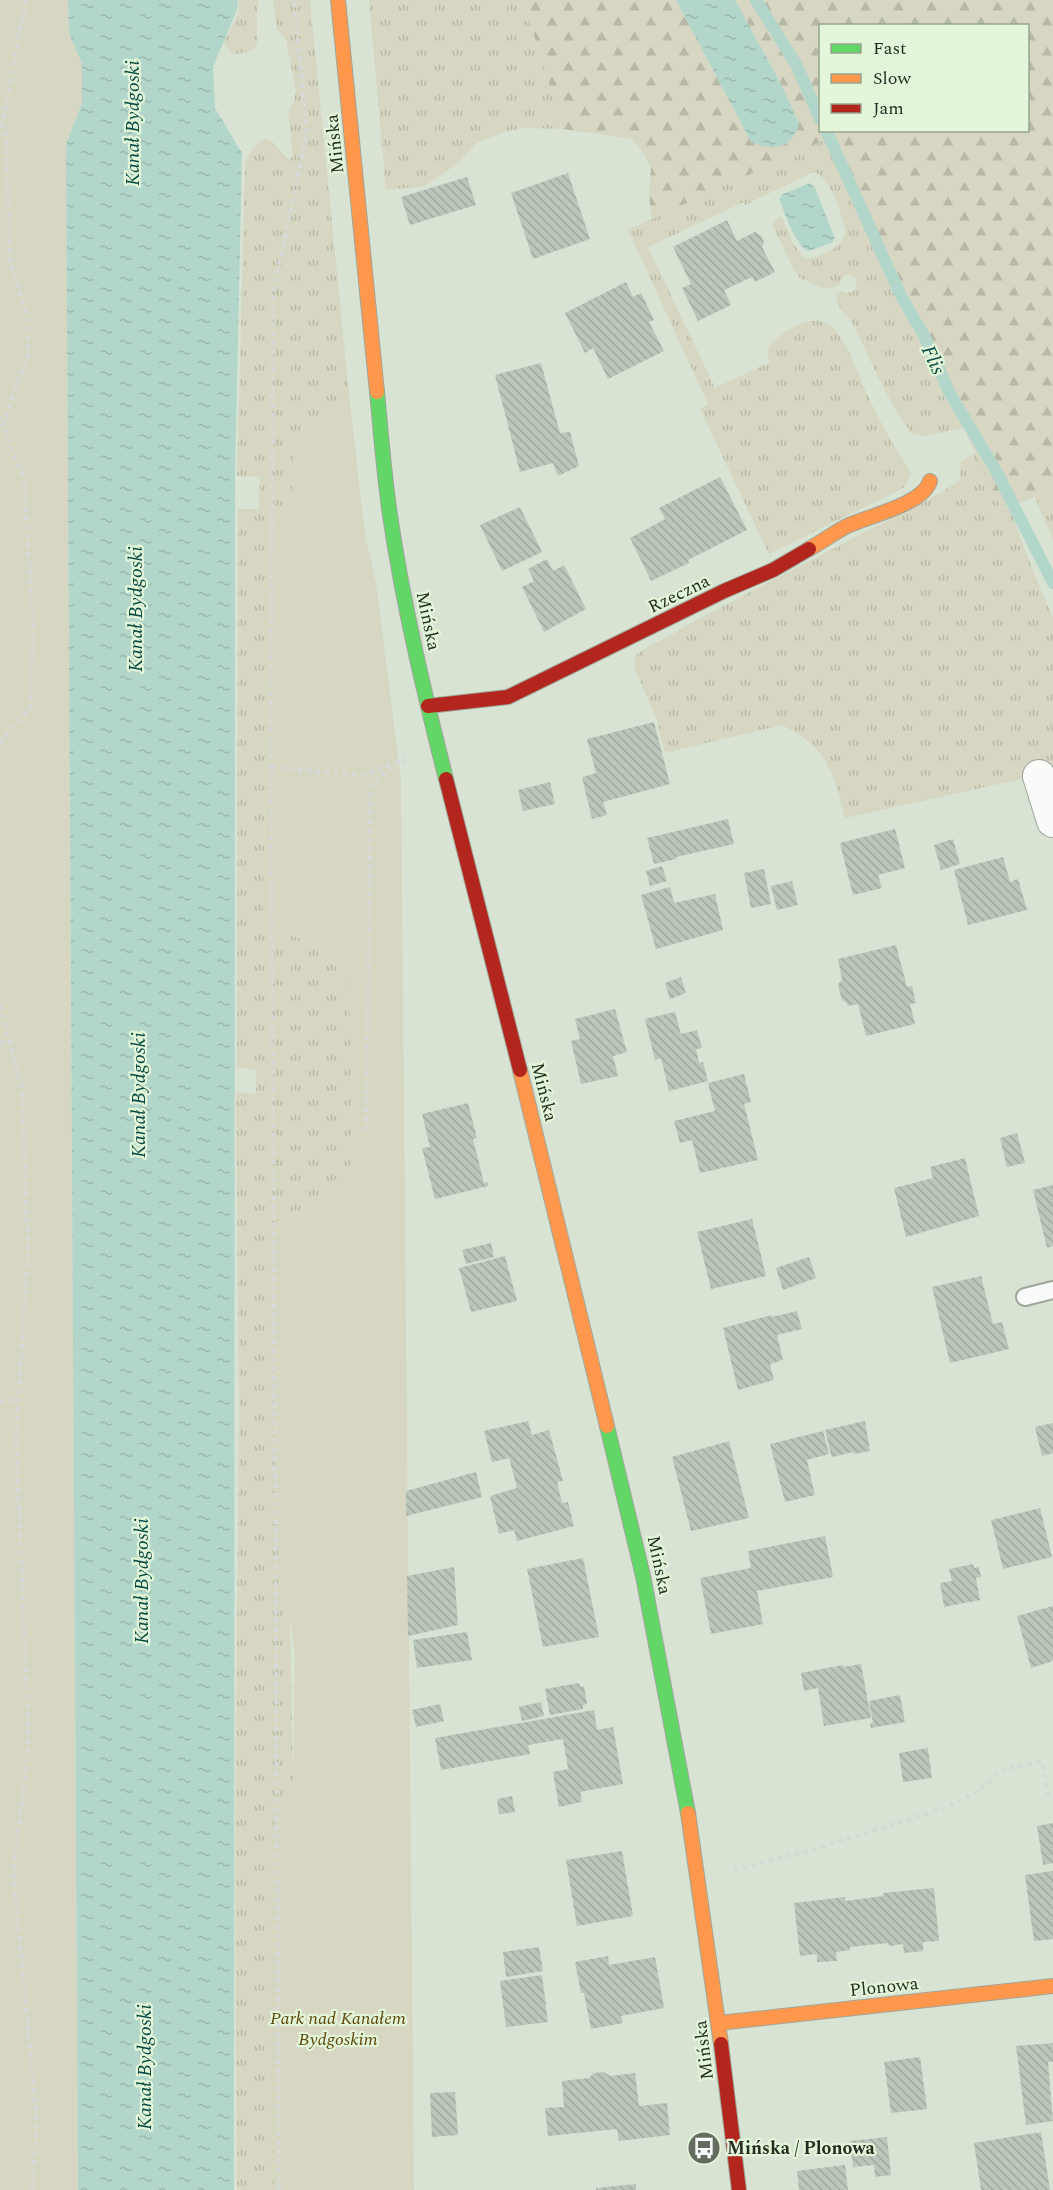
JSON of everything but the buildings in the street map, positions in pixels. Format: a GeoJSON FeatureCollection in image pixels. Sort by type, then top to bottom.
{"type":"FeatureCollection","features":[{"type":"Feature","properties":{"kind":"street","name":"Mińska"},"geometry":{"type":"LineString","coordinates":[[338,0],[390,514],[407,612],[428,706],[550,1188],[643,1576],[692,1834],[720,2023],[739,2190]]}},
{"type":"Feature","properties":{"kind":"street","name":"Rzeczna"},"geometry":{"type":"LineString","coordinates":[[428,706],[508,697],[724,591],[773,570],[846,527],[911,501],[928,488],[930,481]]}},
{"type":"Feature","properties":{"kind":"street"},"geometry":{"type":"LineString","coordinates":[[1039,776],[1053,821]]}},
{"type":"Feature","properties":{"kind":"street","name":"Plonowa"},"geometry":{"type":"LineString","coordinates":[[720,2023],[1053,1986]]}},
{"type":"Feature","properties":{"kind":"lane"},"geometry":{"type":"LineString","coordinates":[[1024,1297],[1053,1290]]}},
{"type":"Feature","properties":{"kind":"path"},"geometry":{"type":"LineString","coordinates":[[0,742],[31,706],[33,627],[24,479],[3,425],[28,355],[28,321],[10,261],[6,136],[1,124],[26,0]]}},
{"type":"Feature","properties":{"kind":"path"},"geometry":{"type":"LineString","coordinates":[[279,2190],[271,767],[273,294],[307,132],[294,0]]}},
{"type":"Feature","properties":{"kind":"path"},"geometry":{"type":"LineString","coordinates":[[366,1130],[372,785],[393,763],[407,753]]}},
{"type":"Feature","properties":{"kind":"path"},"geometry":{"type":"LineString","coordinates":[[271,767],[361,775],[393,763],[416,759]]}},
{"type":"Feature","properties":{"kind":"path"},"geometry":{"type":"LineString","coordinates":[[0,1005],[22,1089],[28,1251],[16,1437],[29,1745],[13,1871],[37,2123],[32,2190]]}},
{"type":"Feature","properties":{"kind":"path"},"geometry":{"type":"LineString","coordinates":[[0,1044],[8,1041]]}},
{"type":"Feature","properties":{"kind":"path"},"geometry":{"type":"LineString","coordinates":[[0,1401],[18,1400]]}},
{"type":"Feature","properties":{"kind":"path"},"geometry":{"type":"LineString","coordinates":[[729,1871],[814,1849],[941,1809],[974,1794],[1004,1769],[1042,1762],[1048,1794],[1053,1793]]}},
{"type":"Feature","properties":{"kind":"green space"},"geometry":{"type":"Polygon","coordinates":[[[0,0],[68,0],[69,34],[82,64],[82,103],[66,144],[78,2190],[0,2190],[0,0]]]}},
{"type":"Feature","properties":{"kind":"green space"},"geometry":{"type":"Polygon","coordinates":[[[239,0],[259,0],[257,41],[256,47],[233,55],[224,43],[239,12],[239,0]]]}},
{"type":"Feature","properties":{"kind":"green space"},"geometry":{"type":"Polygon","coordinates":[[[273,0],[310,0],[348,385],[337,403],[302,426],[296,440],[294,484],[269,533],[263,920],[268,928],[305,940],[339,969],[349,991],[352,1100],[350,1167],[297,1213],[277,1221],[279,1601],[290,1621],[293,1780],[275,1821],[271,1845],[264,2028],[274,2190],[237,2190],[235,1868],[239,1407],[236,1092],[256,1094],[256,1070],[237,1067],[238,509],[259,509],[260,477],[237,476],[245,165],[252,150],[265,139],[270,140],[288,159],[293,157],[288,112],[294,103],[296,91],[286,40],[277,29],[273,0]]]}},
{"type":"Feature","properties":{"kind":"green space"},"geometry":{"type":"Polygon","coordinates":[[[369,0],[523,0],[563,129],[524,128],[508,131],[478,142],[457,164],[425,186],[386,190],[369,0]]]}},
{"type":"Feature","properties":{"kind":"green space"},"geometry":{"type":"Polygon","coordinates":[[[523,0],[676,0],[751,142],[799,124],[782,86],[735,0],[1053,0],[1053,491],[1001,509],[964,428],[937,386],[915,334],[874,252],[854,200],[824,140],[652,219],[649,197],[651,167],[641,149],[632,139],[563,129],[523,0]]]}},
{"type":"Feature","properties":{"kind":"green space"},"geometry":{"type":"Polygon","coordinates":[[[824,139],[854,200],[874,252],[915,334],[937,386],[964,428],[924,436],[911,433],[887,395],[854,326],[836,300],[836,295],[841,291],[853,292],[857,286],[855,278],[844,275],[838,286],[825,289],[800,278],[794,270],[773,227],[773,223],[780,216],[794,245],[805,259],[818,256],[836,247],[846,231],[831,189],[821,176],[814,172],[648,247],[715,388],[769,363],[767,350],[788,329],[807,321],[826,323],[834,329],[844,343],[864,388],[911,473],[905,487],[769,554],[700,409],[708,404],[628,230],[824,139]]]}},
{"type":"Feature","properties":{"kind":"green space","name":"Park nad Kanałem Bydgoskim"},"geometry":{"type":"Polygon","coordinates":[[[348,385],[365,535],[376,583],[401,781],[414,2190],[274,2190],[264,2028],[271,1845],[275,1821],[293,1780],[295,1653],[290,1621],[279,1601],[269,1235],[277,1221],[297,1213],[350,1167],[352,1100],[349,991],[339,969],[305,940],[268,928],[263,920],[269,533],[294,484],[296,440],[302,426],[337,403],[348,385]]]}},
{"type":"Feature","properties":{"kind":"green space"},"geometry":{"type":"Polygon","coordinates":[[[977,452],[1001,509],[1009,507],[1053,618],[1053,772],[845,818],[832,774],[826,762],[810,743],[782,725],[665,753],[657,721],[635,669],[635,656],[685,626],[944,491],[960,480],[961,461],[977,452]]]}},
{"type":"Feature","properties":{"kind":"green space"},"geometry":{"type":"Polygon","coordinates":[[[1053,491],[1053,540],[1035,497],[1053,491]]]}},
{"type":"Feature","properties":{"kind":"water","name":"Kanał Bydgoski"},"geometry":{"type":"Polygon","coordinates":[[[68,0],[238,0],[237,10],[213,67],[215,108],[242,153],[235,477],[234,2190],[78,2190],[66,144],[82,103],[82,64],[69,34],[68,0]]]}},
{"type":"Feature","properties":{"kind":"water"},"geometry":{"type":"Polygon","coordinates":[[[676,0],[735,0],[782,86],[799,124],[796,133],[786,143],[767,147],[751,142],[676,0]]]}},
{"type":"Feature","properties":{"kind":"water"},"geometry":{"type":"Polygon","coordinates":[[[810,183],[815,188],[835,239],[831,243],[808,251],[795,236],[779,199],[783,194],[810,183]]]}},
{"type":"Feature","properties":{"kind":"waterway","name":"Flis"},"geometry":{"type":"LineString","coordinates":[[756,0],[797,66],[819,117]]}},
{"type":"Feature","properties":{"kind":"waterway","name":"Flis"},"geometry":{"type":"LineString","coordinates":[[827,132],[901,296],[926,339],[949,392],[995,469],[1053,583]]}},
{"type":"Feature","properties":{"kind":"traffic: fast"},"geometry":{"type":"LineString","coordinates":[[377,392],[384,469],[401,582],[446,779]]}},
{"type":"Feature","properties":{"kind":"traffic: fast"},"geometry":{"type":"LineString","coordinates":[[607,1426],[643,1576],[688,1813]]}},
{"type":"Feature","properties":{"kind":"traffic: slow"},"geometry":{"type":"LineString","coordinates":[[338,0],[377,392]]}},
{"type":"Feature","properties":{"kind":"traffic: slow"},"geometry":{"type":"LineString","coordinates":[[809,549],[845,527],[893,509],[917,497],[930,481]]}},
{"type":"Feature","properties":{"kind":"traffic: slow"},"geometry":{"type":"LineString","coordinates":[[520,1070],[607,1426]]}},
{"type":"Feature","properties":{"kind":"traffic: slow"},"geometry":{"type":"LineString","coordinates":[[688,1813],[721,2044]]}},
{"type":"Feature","properties":{"kind":"traffic: slow"},"geometry":{"type":"LineString","coordinates":[[719,2023],[1053,1986]]}},
{"type":"Feature","properties":{"kind":"traffic: jam"},"geometry":{"type":"LineString","coordinates":[[428,706],[508,697],[724,591],[773,570],[809,549]]}},
{"type":"Feature","properties":{"kind":"traffic: jam"},"geometry":{"type":"LineString","coordinates":[[446,779],[520,1070]]}},
{"type":"Feature","properties":{"kind":"traffic: jam"},"geometry":{"type":"LineString","coordinates":[[721,2044],[739,2190]]}},
{"type":"Feature","properties":{"kind":"place","name":"Mińska / Plonowa"},"geometry":{"type":"Point","coordinates":[704,2148]}}]}
